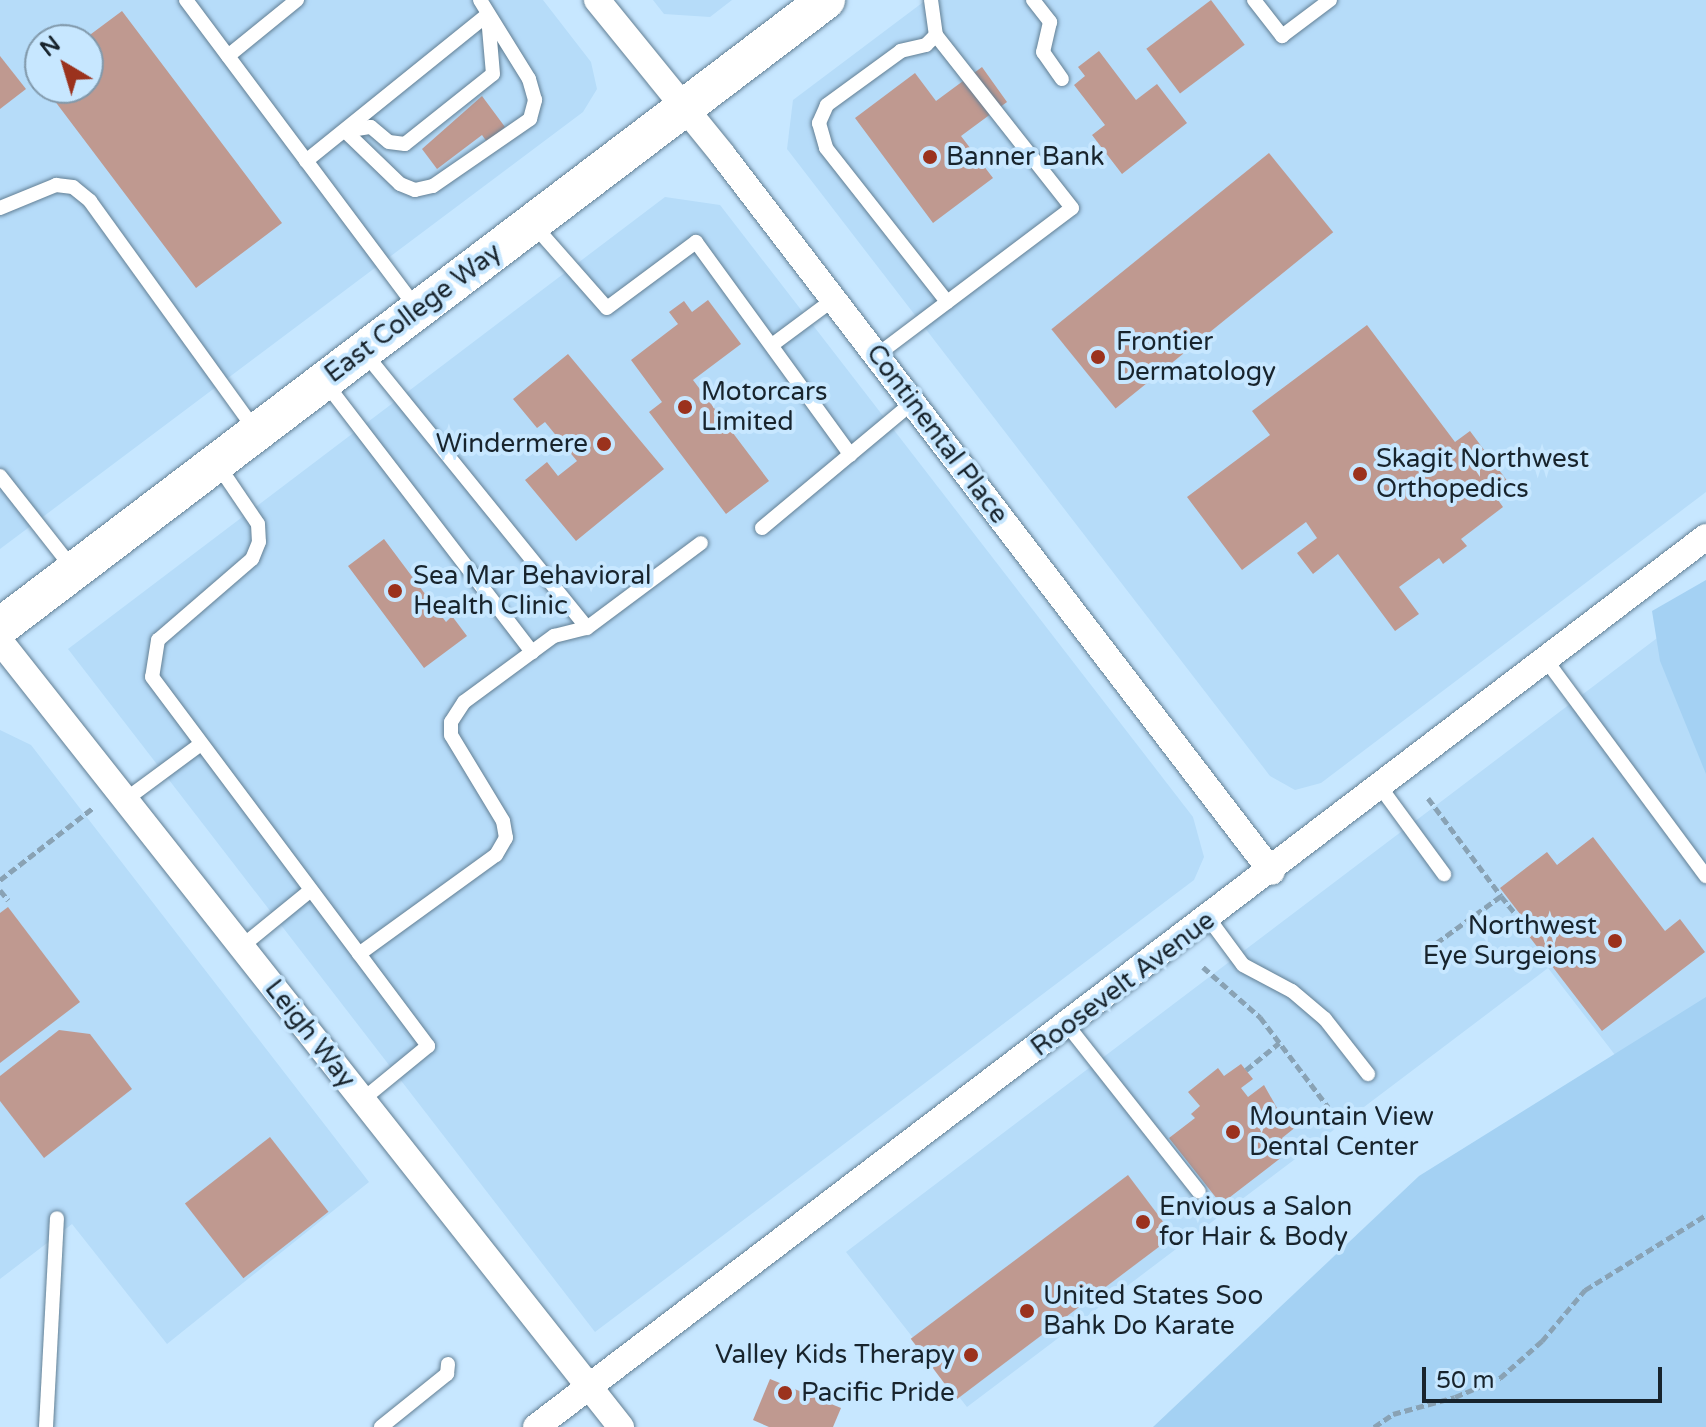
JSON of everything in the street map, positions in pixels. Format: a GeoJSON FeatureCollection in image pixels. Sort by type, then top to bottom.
{"type":"FeatureCollection","features":[{"type":"Feature","properties":{"kind":"main road","name":"East College Way"},"geometry":{"type":"LineString","coordinates":[[0,627],[826,0]]}},
{"type":"Feature","properties":{"kind":"street","name":"Continental Place"},"geometry":{"type":"LineString","coordinates":[[597,0],[834,299],[1272,872]]}},
{"type":"Feature","properties":{"kind":"street","name":"Roosevelt Avenue"},"geometry":{"type":"LineString","coordinates":[[536,1427],[1272,872],[1706,537]]}},
{"type":"Feature","properties":{"kind":"street","name":"Leigh Way"},"geometry":{"type":"LineString","coordinates":[[0,641],[621,1427]]}},
{"type":"Feature","properties":{"kind":"lane"},"geometry":{"type":"LineString","coordinates":[[186,0],[417,310]]}},
{"type":"Feature","properties":{"kind":"lane"},"geometry":{"type":"LineString","coordinates":[[228,56],[297,0]]}},
{"type":"Feature","properties":{"kind":"lane"},"geometry":{"type":"LineString","coordinates":[[345,131],[400,184],[415,190],[433,186],[530,119],[535,100],[529,79],[480,0]]}},
{"type":"Feature","properties":{"kind":"lane"},"geometry":{"type":"LineString","coordinates":[[877,355],[1072,208],[936,35],[931,0]]}},
{"type":"Feature","properties":{"kind":"lane"},"geometry":{"type":"LineString","coordinates":[[1033,0],[1050,22],[1043,52],[1062,79]]}},
{"type":"Feature","properties":{"kind":"lane"},"geometry":{"type":"LineString","coordinates":[[1254,0],[1282,36],[1330,0]]}},
{"type":"Feature","properties":{"kind":"lane"},"geometry":{"type":"LineString","coordinates":[[306,161],[487,15]]}},
{"type":"Feature","properties":{"kind":"lane"},"geometry":{"type":"LineString","coordinates":[[345,131],[371,127],[389,142],[405,144],[493,74],[487,15]]}},
{"type":"Feature","properties":{"kind":"lane"},"geometry":{"type":"LineString","coordinates":[[936,35],[926,45],[901,51],[827,105],[819,123],[826,148],[947,302]]}},
{"type":"Feature","properties":{"kind":"lane"},"geometry":{"type":"LineString","coordinates":[[0,208],[56,185],[73,187],[90,201],[257,431]]}},
{"type":"Feature","properties":{"kind":"lane"},"geometry":{"type":"LineString","coordinates":[[532,222],[607,308],[696,242],[851,455]]}},
{"type":"Feature","properties":{"kind":"lane"},"geometry":{"type":"LineString","coordinates":[[772,345],[834,299]]}},
{"type":"Feature","properties":{"kind":"lane"},"geometry":{"type":"LineString","coordinates":[[363,351],[587,628]]}},
{"type":"Feature","properties":{"kind":"lane"},"geometry":{"type":"LineString","coordinates":[[324,381],[532,652]]}},
{"type":"Feature","properties":{"kind":"lane"},"geometry":{"type":"LineString","coordinates":[[762,528],[913,402]]}},
{"type":"Feature","properties":{"kind":"lane"},"geometry":{"type":"LineString","coordinates":[[216,463],[258,524],[259,542],[252,559],[158,640],[152,658],[152,677],[428,1046],[362,1100]]}},
{"type":"Feature","properties":{"kind":"lane"},"geometry":{"type":"LineString","coordinates":[[0,476],[75,571]]}},
{"type":"Feature","properties":{"kind":"lane"},"geometry":{"type":"LineString","coordinates":[[359,954],[496,855],[506,838],[503,821],[451,735],[451,722],[464,702],[554,636],[587,628],[701,543]]}},
{"type":"Feature","properties":{"kind":"lane"},"geometry":{"type":"LineString","coordinates":[[1546,660],[1706,876]]}},
{"type":"Feature","properties":{"kind":"lane"},"geometry":{"type":"LineString","coordinates":[[125,800],[201,744]]}},
{"type":"Feature","properties":{"kind":"lane"},"geometry":{"type":"LineString","coordinates":[[1381,788],[1444,874]]}},
{"type":"Feature","properties":{"kind":"lane"},"geometry":{"type":"LineString","coordinates":[[241,947],[311,890]]}},
{"type":"Feature","properties":{"kind":"lane"},"geometry":{"type":"LineString","coordinates":[[1209,919],[1243,965],[1292,991],[1325,1019],[1368,1074]]}},
{"type":"Feature","properties":{"kind":"lane"},"geometry":{"type":"LineString","coordinates":[[1068,1026],[1199,1192]]}},
{"type":"Feature","properties":{"kind":"lane"},"geometry":{"type":"LineString","coordinates":[[46,1427],[57,1218]]}},
{"type":"Feature","properties":{"kind":"lane"},"geometry":{"type":"LineString","coordinates":[[381,1427],[447,1374],[448,1364]]}},
{"type":"Feature","properties":{"kind":"path"},"geometry":{"type":"LineString","coordinates":[[0,880],[95,806]]}},
{"type":"Feature","properties":{"kind":"path"},"geometry":{"type":"LineString","coordinates":[[0,890],[8,900]]}},
{"type":"Feature","properties":{"kind":"path"},"geometry":{"type":"LineString","coordinates":[[1501,896],[1517,916]]}},
{"type":"Feature","properties":{"kind":"path"},"geometry":{"type":"LineString","coordinates":[[1203,967],[1260,1017],[1328,1107]]}},
{"type":"Feature","properties":{"kind":"path"},"geometry":{"type":"LineString","coordinates":[[1246,1070],[1279,1043]]}},
{"type":"Feature","properties":{"kind":"path"},"geometry":{"type":"LineString","coordinates":[[1374,1427],[1393,1414],[1455,1397],[1500,1378],[1542,1341],[1585,1290],[1706,1215]]}},
{"type":"Feature","properties":{"kind":"shaded area"},"geometry":{"type":"Polygon","coordinates":[[[0,0],[543,0],[591,62],[597,89],[583,112],[0,549],[0,0]]]}},
{"type":"Feature","properties":{"kind":"shaded area"},"geometry":{"type":"Polygon","coordinates":[[[653,0],[732,0],[710,17],[664,14],[653,0]]]}},
{"type":"Feature","properties":{"kind":"shaded area"},"geometry":{"type":"Polygon","coordinates":[[[926,0],[1706,0],[1706,492],[1321,783],[1295,790],[1270,776],[787,149],[793,100],[926,0]]]}},
{"type":"Feature","properties":{"kind":"shaded area"},"geometry":{"type":"Polygon","coordinates":[[[665,197],[720,205],[1193,817],[1204,857],[1194,880],[595,1332],[68,649],[665,197]]]}},
{"type":"Feature","properties":{"kind":"shaded area"},"geometry":{"type":"Polygon","coordinates":[[[1706,580],[1706,774],[1660,661],[1652,611],[1706,580]]]}},
{"type":"Feature","properties":{"kind":"shaded area"},"geometry":{"type":"Polygon","coordinates":[[[1706,601],[1706,1173],[1548,968],[967,1407],[846,1252],[1706,601]]]}},
{"type":"Feature","properties":{"kind":"shaded area"},"geometry":{"type":"Polygon","coordinates":[[[0,730],[31,745],[369,1182],[167,1344],[72,1224],[0,1279],[0,730]]]}},
{"type":"Feature","properties":{"kind":"shaded area"},"geometry":{"type":"Polygon","coordinates":[[[1706,997],[1706,1427],[1153,1427],[1419,1176],[1706,997]]]}},
{"type":"Feature","properties":{"kind":"building"},"geometry":{"type":"Polygon","coordinates":[[[1211,0],[1245,45],[1180,93],[1146,49],[1211,0]]]}},
{"type":"Feature","properties":{"kind":"building"},"geometry":{"type":"Polygon","coordinates":[[[122,11],[282,223],[196,288],[57,104],[104,104],[104,24],[122,11]]]}},
{"type":"Feature","properties":{"kind":"building"},"geometry":{"type":"Polygon","coordinates":[[[1099,51],[1136,100],[1157,84],[1187,123],[1122,174],[1092,135],[1105,125],[1074,85],[1085,76],[1078,67],[1099,51]]]}},
{"type":"Feature","properties":{"kind":"building"},"geometry":{"type":"Polygon","coordinates":[[[0,56],[24,91],[0,109],[0,56]]]}},
{"type":"Feature","properties":{"kind":"building","name":"Banner Bank"},"geometry":{"type":"Polygon","coordinates":[[[982,67],[1007,102],[961,136],[993,178],[933,223],[855,118],[915,73],[936,101],[982,67]]]}},
{"type":"Feature","properties":{"kind":"building"},"geometry":{"type":"Polygon","coordinates":[[[482,96],[505,127],[487,142],[482,135],[437,169],[422,149],[482,96]]]}},
{"type":"Feature","properties":{"kind":"building"},"geometry":{"type":"Polygon","coordinates":[[[1269,153],[1333,232],[1116,408],[1051,329],[1269,153]]]}},
{"type":"Feature","properties":{"kind":"building","name":"Motorcars Limited"},"geometry":{"type":"Polygon","coordinates":[[[708,300],[741,344],[693,380],[769,481],[726,514],[649,412],[662,402],[631,360],[678,324],[669,312],[684,301],[692,312],[708,300]]]}},
{"type":"Feature","properties":{"kind":"building","name":"Skagit Northwest Orthopedics"},"geometry":{"type":"Polygon","coordinates":[[[1367,325],[1455,442],[1470,431],[1508,482],[1493,493],[1503,507],[1461,539],[1467,546],[1443,564],[1439,558],[1399,587],[1419,614],[1395,631],[1338,554],[1313,574],[1297,553],[1317,538],[1306,522],[1242,570],[1187,497],[1270,435],[1252,411],[1367,325]]]}},
{"type":"Feature","properties":{"kind":"building","name":"Windermere"},"geometry":{"type":"Polygon","coordinates":[[[568,354],[664,469],[576,541],[525,480],[547,462],[558,476],[577,461],[545,422],[537,428],[513,399],[568,354]]]}},
{"type":"Feature","properties":{"kind":"building","name":"Sea Mar Behavioral Health Clinic"},"geometry":{"type":"Polygon","coordinates":[[[384,539],[446,622],[452,616],[467,636],[424,668],[348,566],[384,539]]]}},
{"type":"Feature","properties":{"kind":"building","name":"Northwest Eye Surgeions"},"geometry":{"type":"Polygon","coordinates":[[[1593,837],[1665,931],[1680,919],[1705,952],[1602,1031],[1515,918],[1520,914],[1500,888],[1547,852],[1557,865],[1593,837]]]}},
{"type":"Feature","properties":{"kind":"building"},"geometry":{"type":"Polygon","coordinates":[[[8,907],[80,1002],[0,1063],[0,913],[8,907]]]}},
{"type":"Feature","properties":{"kind":"building"},"geometry":{"type":"Polygon","coordinates":[[[59,1030],[90,1034],[132,1089],[44,1158],[0,1101],[0,1076],[59,1030]]]}},
{"type":"Feature","properties":{"kind":"building","name":"Mountain View Dental Center"},"geometry":{"type":"Polygon","coordinates":[[[1241,1064],[1253,1079],[1241,1088],[1248,1097],[1264,1085],[1277,1108],[1297,1126],[1282,1138],[1291,1150],[1221,1204],[1169,1138],[1195,1118],[1191,1114],[1200,1106],[1188,1092],[1218,1068],[1224,1076],[1241,1064]]]}},
{"type":"Feature","properties":{"kind":"building"},"geometry":{"type":"Polygon","coordinates":[[[270,1137],[328,1212],[243,1278],[185,1203],[270,1137]]]}},
{"type":"Feature","properties":{"kind":"building"},"geometry":{"type":"Polygon","coordinates":[[[1128,1175],[1174,1236],[957,1399],[911,1339],[1128,1175]]]}},
{"type":"Feature","properties":{"kind":"building","name":"Pacific Pride"},"geometry":{"type":"Polygon","coordinates":[[[770,1379],[841,1408],[833,1427],[769,1427],[753,1420],[770,1379]]]}},
{"type":"Feature","properties":{"kind":"place","name":"Banner Bank"},"geometry":{"type":"Point","coordinates":[930,157]}},
{"type":"Feature","properties":{"kind":"place","name":"Frontier Dermatology"},"geometry":{"type":"Point","coordinates":[1098,357]}},
{"type":"Feature","properties":{"kind":"place","name":"Motorcars Limited"},"geometry":{"type":"Point","coordinates":[685,407]}},
{"type":"Feature","properties":{"kind":"place","name":"Windermere"},"geometry":{"type":"Point","coordinates":[604,444]}},
{"type":"Feature","properties":{"kind":"place","name":"Skagit Northwest Orthopedics"},"geometry":{"type":"Point","coordinates":[1360,474]}},
{"type":"Feature","properties":{"kind":"place","name":"Sea Mar Behavioral Health Clinic"},"geometry":{"type":"Point","coordinates":[395,591]}},
{"type":"Feature","properties":{"kind":"place","name":"Northwest Eye Surgeions"},"geometry":{"type":"Point","coordinates":[1615,941]}},
{"type":"Feature","properties":{"kind":"place","name":"Mountain View Dental Center"},"geometry":{"type":"Point","coordinates":[1233,1132]}},
{"type":"Feature","properties":{"kind":"place","name":"Envious a Salon for Hair & Body"},"geometry":{"type":"Point","coordinates":[1143,1222]}},
{"type":"Feature","properties":{"kind":"place","name":"United States Soo Bahk Do Karate"},"geometry":{"type":"Point","coordinates":[1027,1311]}},
{"type":"Feature","properties":{"kind":"place","name":"Valley Kids Therapy"},"geometry":{"type":"Point","coordinates":[971,1355]}},
{"type":"Feature","properties":{"kind":"place","name":"Pacific Pride"},"geometry":{"type":"Point","coordinates":[785,1393]}}]}
